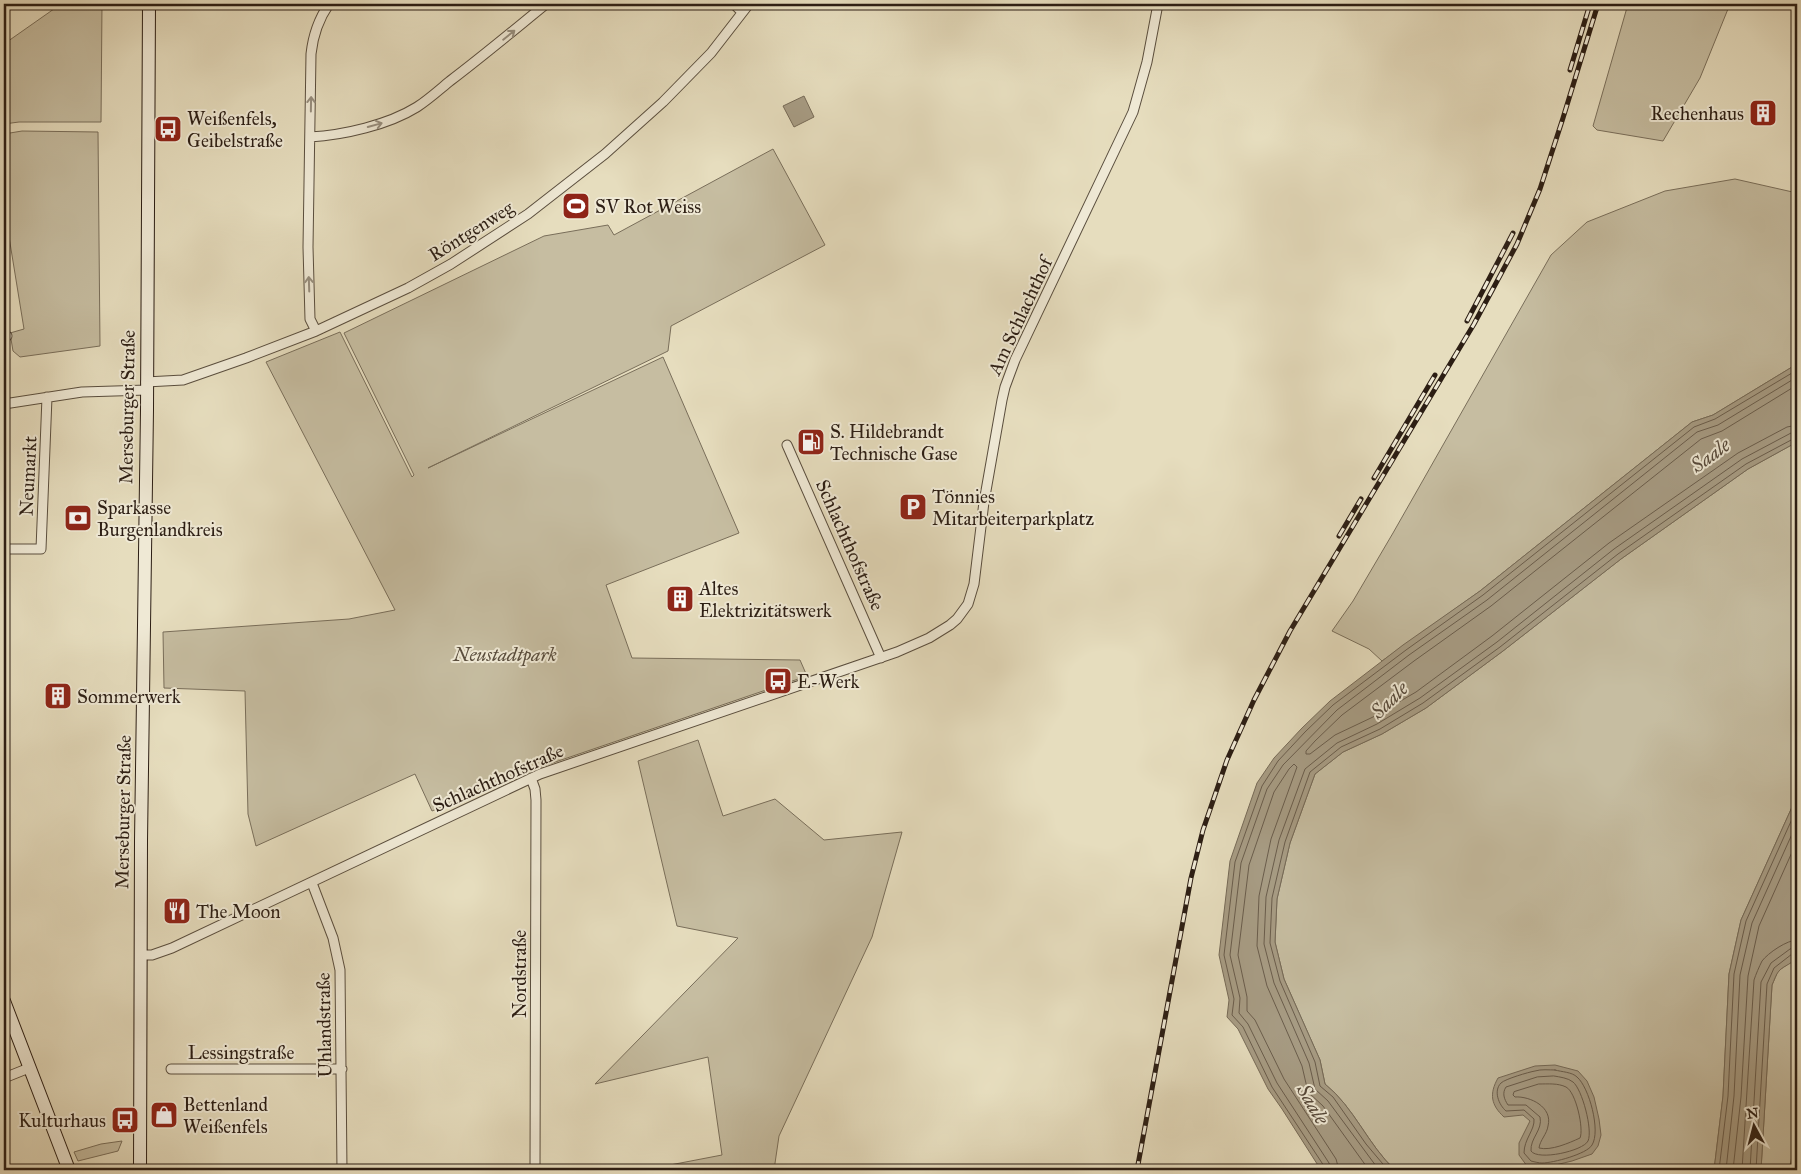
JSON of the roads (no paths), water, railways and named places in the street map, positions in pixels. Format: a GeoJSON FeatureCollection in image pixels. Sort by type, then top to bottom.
{"type":"FeatureCollection","features":[{"type":"Feature","properties":{"kind":"main road","name":"Merseburger Straße"},"geometry":{"type":"LineString","coordinates":[[140,1170],[140,955],[147,386],[149,4]]}},
{"type":"Feature","properties":{"kind":"main road"},"geometry":{"type":"LineString","coordinates":[[4,1001],[69,1170]]}},
{"type":"Feature","properties":{"kind":"street"},"geometry":{"type":"LineString","coordinates":[[316,331],[310,319],[308,247],[313,38],[320,16],[329,4]]}},
{"type":"Feature","properties":{"kind":"street"},"geometry":{"type":"LineString","coordinates":[[310,137],[324,136],[371,126],[387,121],[416,107],[473,64],[546,4]]}},
{"type":"Feature","properties":{"kind":"street"},"geometry":{"type":"LineString","coordinates":[[734,4],[742,12]]}},
{"type":"Feature","properties":{"kind":"street","name":"Röntgenweg"},"geometry":{"type":"LineString","coordinates":[[4,404],[47,396],[147,386],[183,380],[316,331],[408,288],[451,264],[528,214],[606,154],[711,53],[748,4]]}},
{"type":"Feature","properties":{"kind":"street","name":"Am Schlachthof"},"geometry":{"type":"LineString","coordinates":[[929,638],[957,619],[968,604],[971,596],[983,509],[1005,387],[1133,112],[1144,77],[1158,4]]}},
{"type":"Feature","properties":{"kind":"street","name":"Neumarkt"},"geometry":{"type":"LineString","coordinates":[[4,548],[41,549],[47,396]]}},
{"type":"Feature","properties":{"kind":"street","name":"Schlachthofstraße"},"geometry":{"type":"LineString","coordinates":[[787,445],[877,644],[881,658]]}},
{"type":"Feature","properties":{"kind":"street","name":"Schlachthofstraße"},"geometry":{"type":"LineString","coordinates":[[140,955],[152,955],[172,948],[531,778],[881,658],[929,638]]}},
{"type":"Feature","properties":{"kind":"street","name":"Nordstraße"},"geometry":{"type":"LineString","coordinates":[[531,778],[536,800],[534,1170]]}},
{"type":"Feature","properties":{"kind":"street","name":"Uhlandstraße"},"geometry":{"type":"LineString","coordinates":[[312,883],[334,938],[340,970],[342,1170]]}},
{"type":"Feature","properties":{"kind":"street"},"geometry":{"type":"LineString","coordinates":[[4,1078],[29,1068]]}},
{"type":"Feature","properties":{"kind":"street","name":"Lessingstraße"},"geometry":{"type":"LineString","coordinates":[[171,1069],[342,1069]]}},
{"type":"Feature","properties":{"kind":"water"},"geometry":{"type":"Polygon","coordinates":[[[804,96],[814,117],[794,127],[783,106],[804,96]]]}},
{"type":"Feature","properties":{"kind":"water","name":"Saale"},"geometry":{"type":"Polygon","coordinates":[[[1797,364],[1797,442],[1748,469],[1621,559],[1426,708],[1382,734],[1343,752],[1315,774],[1290,843],[1277,899],[1275,942],[1284,979],[1320,1060],[1325,1084],[1353,1115],[1385,1160],[1395,1170],[1321,1170],[1268,1089],[1238,1029],[1227,1017],[1229,1000],[1219,955],[1230,861],[1257,783],[1274,758],[1330,701],[1403,645],[1480,591],[1692,422],[1713,415],[1797,364]]]}},
{"type":"Feature","properties":{"kind":"water"},"geometry":{"type":"Polygon","coordinates":[[[1797,796],[1797,951],[1795,959],[1778,972],[1772,985],[1761,1170],[1714,1170],[1723,1096],[1729,974],[1741,920],[1797,796]]]}},
{"type":"Feature","properties":{"kind":"water"},"geometry":{"type":"Polygon","coordinates":[[[1555,1065],[1578,1071],[1587,1081],[1594,1097],[1599,1119],[1601,1135],[1598,1146],[1592,1154],[1572,1161],[1543,1168],[1527,1166],[1519,1155],[1519,1143],[1530,1121],[1523,1115],[1504,1117],[1494,1104],[1493,1089],[1498,1078],[1535,1066],[1555,1065]]]}},
{"type":"Feature","properties":{"kind":"railway"},"geometry":{"type":"LineString","coordinates":[[1570,70],[1590,4]]}},
{"type":"Feature","properties":{"kind":"railway"},"geometry":{"type":"LineString","coordinates":[[1137,1170],[1191,878],[1203,830],[1227,760],[1254,700],[1290,631],[1474,324],[1517,244],[1540,189],[1598,4]]}},
{"type":"Feature","properties":{"kind":"railway"},"geometry":{"type":"LineString","coordinates":[[1467,321],[1513,233]]}},
{"type":"Feature","properties":{"kind":"railway"},"geometry":{"type":"LineString","coordinates":[[1374,478],[1435,375]]}},
{"type":"Feature","properties":{"kind":"railway"},"geometry":{"type":"LineString","coordinates":[[1339,536],[1361,499]]}},
{"type":"Feature","properties":{"kind":"place","name":"Rechenhaus"},"geometry":{"type":"Point","coordinates":[1763,113]}},
{"type":"Feature","properties":{"kind":"place","name":"Weißenfels, Geibelstraße"},"geometry":{"type":"Point","coordinates":[168,129]}},
{"type":"Feature","properties":{"kind":"place","name":"SV Rot Weiss"},"geometry":{"type":"Point","coordinates":[576,206]}},
{"type":"Feature","properties":{"kind":"place","name":"S. Hildebrandt Technische Gase"},"geometry":{"type":"Point","coordinates":[811,442]}},
{"type":"Feature","properties":{"kind":"place","name":"Tönnies Mitarbeiterparkplatz"},"geometry":{"type":"Point","coordinates":[913,507]}},
{"type":"Feature","properties":{"kind":"place","name":"Sparkasse Burgenlandkreis"},"geometry":{"type":"Point","coordinates":[78,518]}},
{"type":"Feature","properties":{"kind":"place","name":"Altes Elektrizitätswerk"},"geometry":{"type":"Point","coordinates":[680,599]}},
{"type":"Feature","properties":{"kind":"place","name":"E-Werk"},"geometry":{"type":"Point","coordinates":[778,681]}},
{"type":"Feature","properties":{"kind":"place","name":"Sommerwerk"},"geometry":{"type":"Point","coordinates":[58,696]}},
{"type":"Feature","properties":{"kind":"place","name":"The Moon"},"geometry":{"type":"Point","coordinates":[177,911]}},
{"type":"Feature","properties":{"kind":"place","name":"Bettenland Weißenfels"},"geometry":{"type":"Point","coordinates":[164,1115]}},
{"type":"Feature","properties":{"kind":"place","name":"Kulturhaus"},"geometry":{"type":"Point","coordinates":[125,1120]}},
{"type":"Feature","properties":{"kind":"park label","name":"Neustadtpark"},"geometry":{"type":"Point","coordinates":[505,654]}}]}
